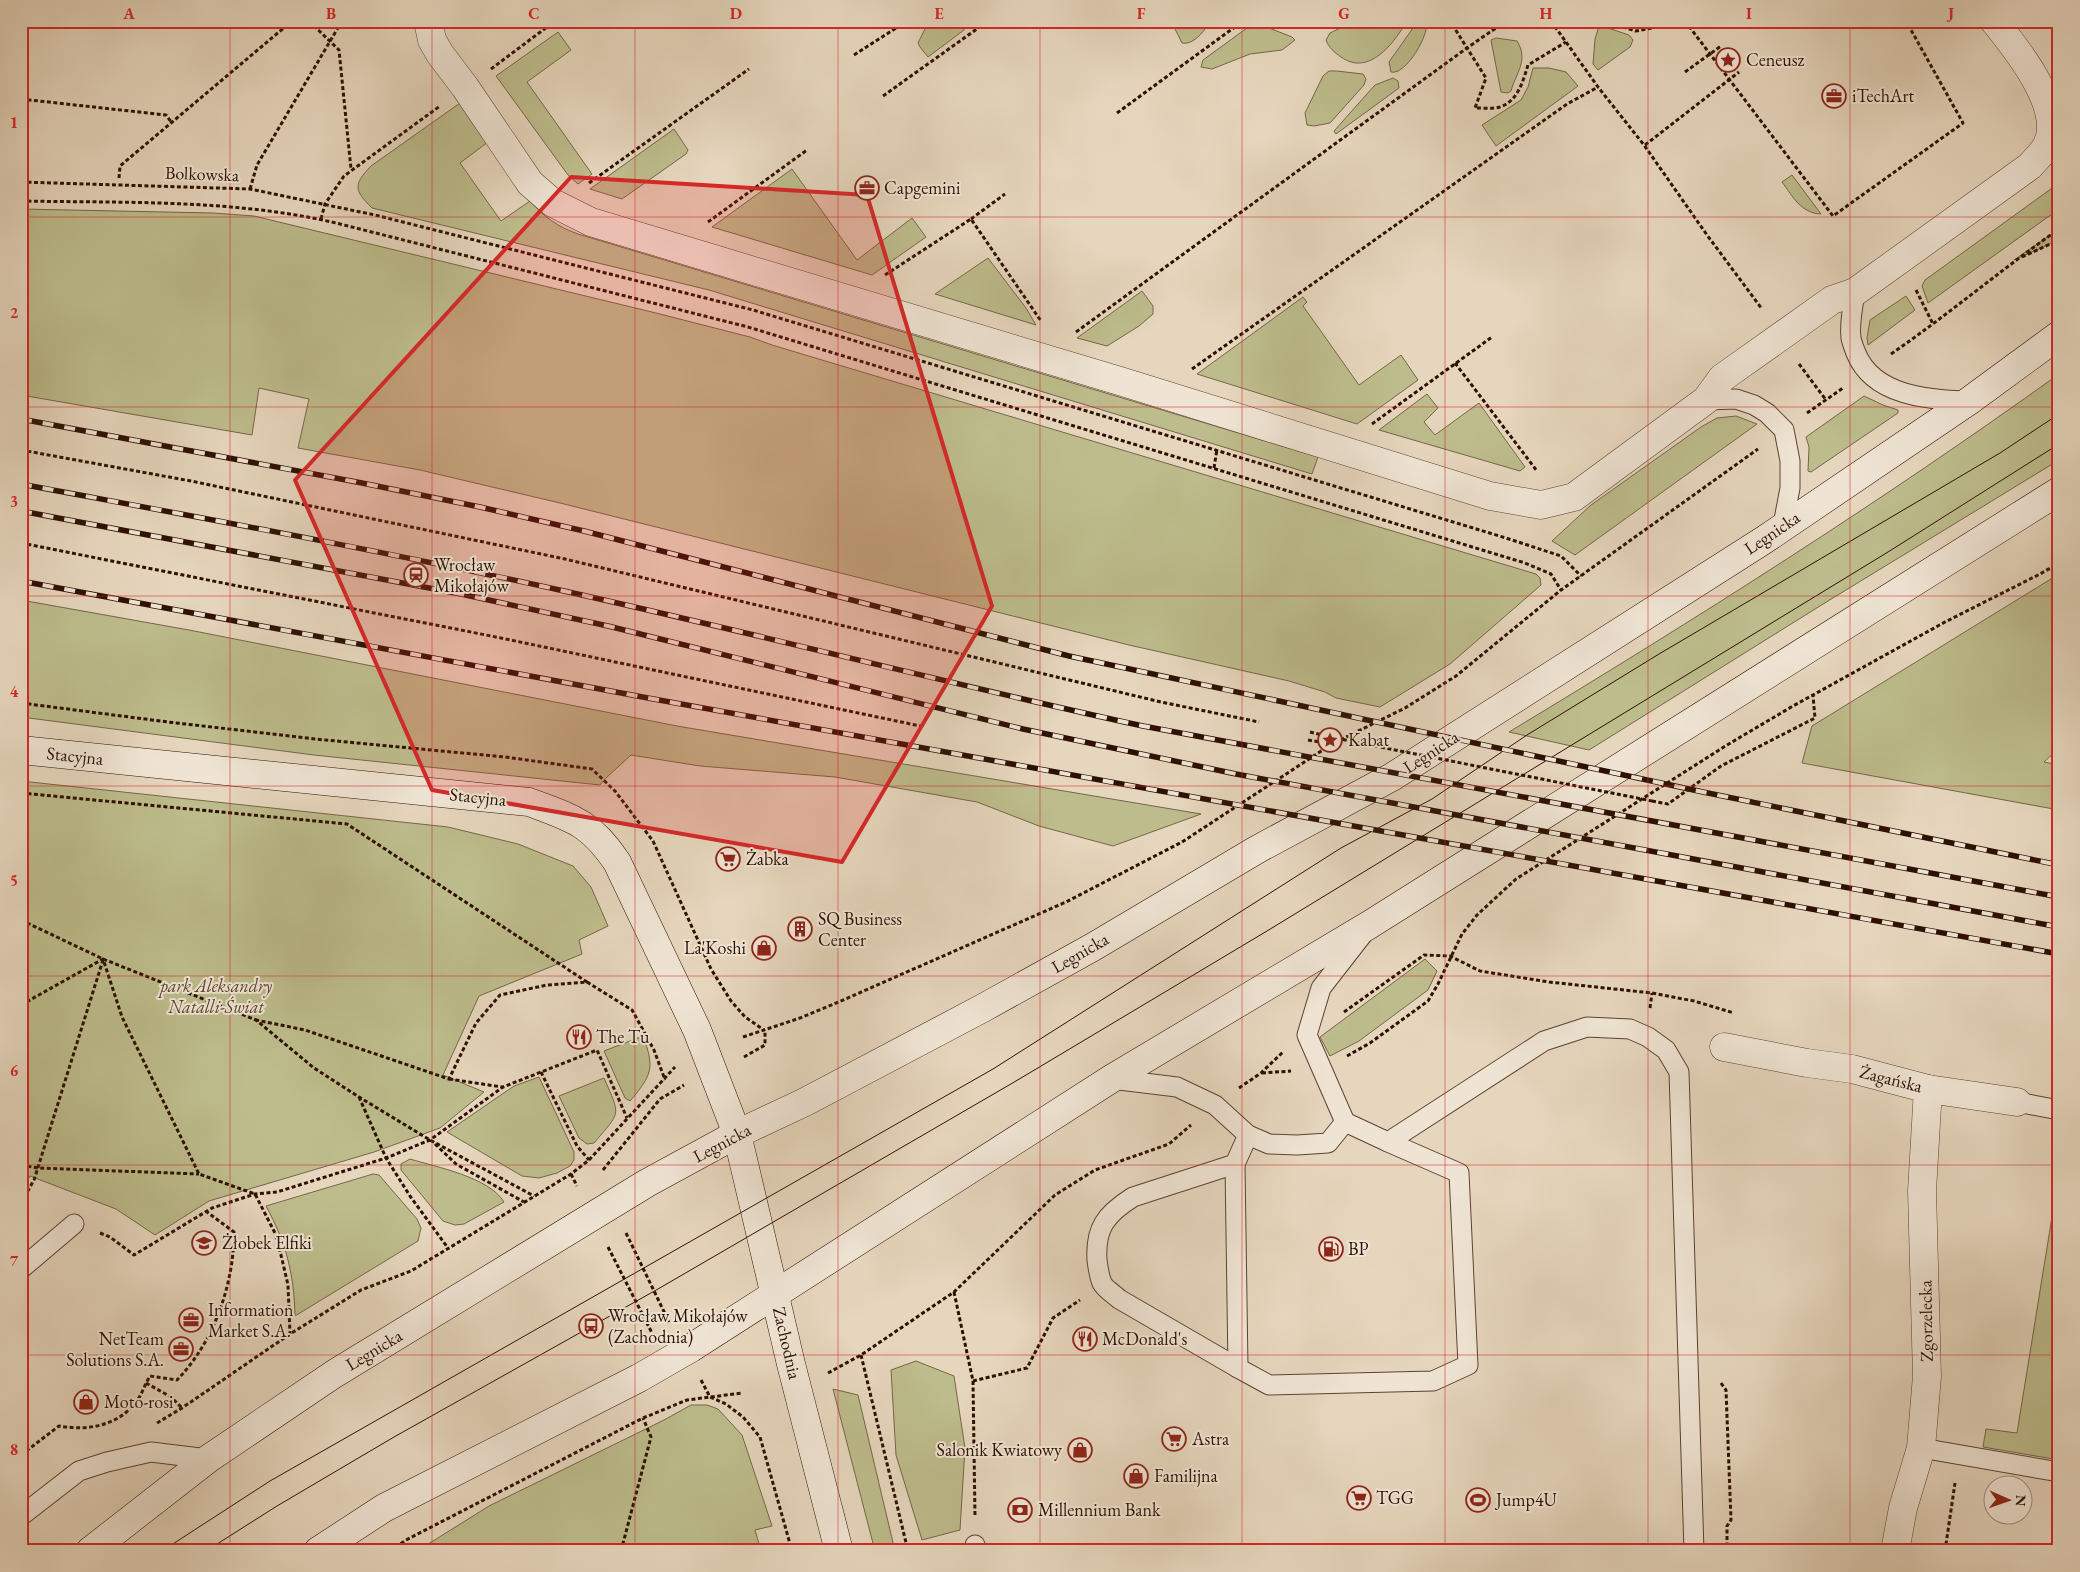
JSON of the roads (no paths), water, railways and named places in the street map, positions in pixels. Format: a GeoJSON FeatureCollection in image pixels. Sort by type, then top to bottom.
{"type":"FeatureCollection","features":[{"type":"Feature","properties":{"kind":"main road"},"geometry":{"type":"LineString","coordinates":[[428,21],[432,40],[440,54],[466,87],[530,183],[553,203],[591,222],[1113,379],[1490,496],[1542,505],[1574,497],[1706,400],[1722,378],[1832,300],[1855,292],[2030,166],[2047,145],[2050,130],[2049,112],[2032,71],[1994,21]]}},
{"type":"Feature","properties":{"kind":"main road","name":"Legnicka"},"geometry":{"type":"LineString","coordinates":[[90,1551],[208,1459],[334,1374],[647,1183],[737,1134],[805,1102],[983,1008],[1093,947],[1258,849],[1392,777],[1764,540],[1782,525],[1969,401],[2059,335]]}},
{"type":"Feature","properties":{"kind":"main road"},"geometry":{"type":"LineString","coordinates":[[318,1551],[384,1508],[639,1378],[691,1348],[1111,1079],[1369,925],[2059,491]]}},
{"type":"Feature","properties":{"kind":"main road","name":"Stacyjna"},"geometry":{"type":"LineString","coordinates":[[21,750],[529,802],[568,816],[591,830],[606,845],[617,862],[697,1030],[737,1134]]}},
{"type":"Feature","properties":{"kind":"main road","name":"Żagańska"},"geometry":{"type":"LineString","coordinates":[[1724,1047],[1807,1063],[1852,1069],[1928,1088],[2017,1102]]}},
{"type":"Feature","properties":{"kind":"main road","name":"Zgorzelecka"},"geometry":{"type":"LineString","coordinates":[[1895,1551],[1903,1508],[1921,1448],[1927,1376],[1922,1190],[1928,1088]]}},
{"type":"Feature","properties":{"kind":"main road","name":"Zachodnia"},"geometry":{"type":"LineString","coordinates":[[737,1134],[791,1364],[839,1551]]}},
{"type":"Feature","properties":{"kind":"lane"},"geometry":{"type":"LineString","coordinates":[[1855,292],[1851,320],[1851,340],[1865,371],[1898,392],[1939,401],[1969,401]]}},
{"type":"Feature","properties":{"kind":"lane"},"geometry":{"type":"LineString","coordinates":[[1706,400],[1736,399],[1754,405],[1767,413],[1784,430],[1790,461],[1790,488],[1782,525]]}},
{"type":"Feature","properties":{"kind":"lane"},"geometry":{"type":"LineString","coordinates":[[1235,1164],[1133,1198],[1119,1206],[1106,1217],[1098,1236],[1098,1272],[1103,1285],[1120,1299],[1269,1385],[1433,1381],[1468,1365],[1459,1173],[1345,1122],[1307,1035],[1321,988],[1369,925]]}},
{"type":"Feature","properties":{"kind":"lane"},"geometry":{"type":"LineString","coordinates":[[1388,1142],[1544,1041],[1587,1028],[1630,1029],[1648,1037],[1666,1050],[1678,1072],[1694,1551]]}},
{"type":"Feature","properties":{"kind":"lane"},"geometry":{"type":"LineString","coordinates":[[1111,1079],[1177,1087],[1213,1104],[1248,1135],[1269,1144],[1328,1143],[1345,1122]]}},
{"type":"Feature","properties":{"kind":"lane","name":"Żagańska"},"geometry":{"type":"LineString","coordinates":[[2017,1102],[2059,1110]]}},
{"type":"Feature","properties":{"kind":"lane"},"geometry":{"type":"LineString","coordinates":[[1238,1368],[1235,1164],[1248,1135]]}},
{"type":"Feature","properties":{"kind":"lane"},"geometry":{"type":"LineString","coordinates":[[21,1270],[74,1224]]}},
{"type":"Feature","properties":{"kind":"lane"},"geometry":{"type":"LineString","coordinates":[[1921,1448],[2059,1472]]}},
{"type":"Feature","properties":{"kind":"lane"},"geometry":{"type":"LineString","coordinates":[[21,1516],[79,1471],[107,1462],[151,1452],[208,1459]]}},
{"type":"Feature","properties":{"kind":"tram line"},"geometry":{"type":"LineString","coordinates":[[162,1551],[270,1481],[993,1069],[1341,848],[1432,799],[1527,735],[1659,654],[2000,453],[2059,414]]}},
{"type":"Feature","properties":{"kind":"tram line"},"geometry":{"type":"LineString","coordinates":[[206,1551],[277,1506],[394,1437],[658,1289],[1016,1081],[1267,931],[1888,552],[2059,444]]}},
{"type":"Feature","properties":{"kind":"railway"},"geometry":{"type":"LineString","coordinates":[[21,419],[480,507],[584,531],[1069,656],[1703,792],[2059,865]]}},
{"type":"Feature","properties":{"kind":"railway"},"geometry":{"type":"LineString","coordinates":[[21,484],[293,535],[496,576],[637,607],[1143,726],[2059,897]]}},
{"type":"Feature","properties":{"kind":"railway"},"geometry":{"type":"LineString","coordinates":[[21,511],[461,594],[608,626],[1023,729],[1236,774],[2059,927]]}},
{"type":"Feature","properties":{"kind":"railway"},"geometry":{"type":"LineString","coordinates":[[21,581],[648,698],[2059,954]]}},
{"type":"Feature","properties":{"kind":"place","name":"Ceneusz"},"geometry":{"type":"Point","coordinates":[1728,60]}},
{"type":"Feature","properties":{"kind":"place","name":"iTechArt"},"geometry":{"type":"Point","coordinates":[1834,96]}},
{"type":"Feature","properties":{"kind":"place","name":"Capgemini"},"geometry":{"type":"Point","coordinates":[867,188]}},
{"type":"Feature","properties":{"kind":"place","name":"Wrocław Mikołajów"},"geometry":{"type":"Point","coordinates":[416,575]}},
{"type":"Feature","properties":{"kind":"place","name":"Kabat"},"geometry":{"type":"Point","coordinates":[1330,740]}},
{"type":"Feature","properties":{"kind":"place","name":"Żabka"},"geometry":{"type":"Point","coordinates":[728,859]}},
{"type":"Feature","properties":{"kind":"place","name":"SQ Business Center"},"geometry":{"type":"Point","coordinates":[800,929]}},
{"type":"Feature","properties":{"kind":"place","name":"La'Koshi"},"geometry":{"type":"Point","coordinates":[764,948]}},
{"type":"Feature","properties":{"kind":"place","name":"The Tu"},"geometry":{"type":"Point","coordinates":[579,1037]}},
{"type":"Feature","properties":{"kind":"place","name":"Żłobek Elfiki"},"geometry":{"type":"Point","coordinates":[204,1243]}},
{"type":"Feature","properties":{"kind":"place","name":"BP"},"geometry":{"type":"Point","coordinates":[1331,1249]}},
{"type":"Feature","properties":{"kind":"place","name":"Information Market S.A."},"geometry":{"type":"Point","coordinates":[191,1320]}},
{"type":"Feature","properties":{"kind":"place","name":"Wrocław Mikołajów (Zachodnia)"},"geometry":{"type":"Point","coordinates":[591,1326]}},
{"type":"Feature","properties":{"kind":"place","name":"McDonald's"},"geometry":{"type":"Point","coordinates":[1085,1339]}},
{"type":"Feature","properties":{"kind":"place","name":"NetTeam Solutions S.A."},"geometry":{"type":"Point","coordinates":[181,1349]}},
{"type":"Feature","properties":{"kind":"place","name":"Moto-rosi"},"geometry":{"type":"Point","coordinates":[86,1402]}},
{"type":"Feature","properties":{"kind":"place","name":"Astra"},"geometry":{"type":"Point","coordinates":[1174,1439]}},
{"type":"Feature","properties":{"kind":"place","name":"Salonik Kwiatowy"},"geometry":{"type":"Point","coordinates":[1080,1450]}},
{"type":"Feature","properties":{"kind":"place","name":"Familijna"},"geometry":{"type":"Point","coordinates":[1136,1476]}},
{"type":"Feature","properties":{"kind":"place","name":"TGG"},"geometry":{"type":"Point","coordinates":[1359,1498]}},
{"type":"Feature","properties":{"kind":"place","name":"Jump4U"},"geometry":{"type":"Point","coordinates":[1478,1500]}},
{"type":"Feature","properties":{"kind":"place","name":"Millennium Bank"},"geometry":{"type":"Point","coordinates":[1020,1510]}},
{"type":"Feature","properties":{"kind":"park label","name":"park Aleksandry Natalli-Świat"},"geometry":{"type":"Point","coordinates":[216,996]}}]}
